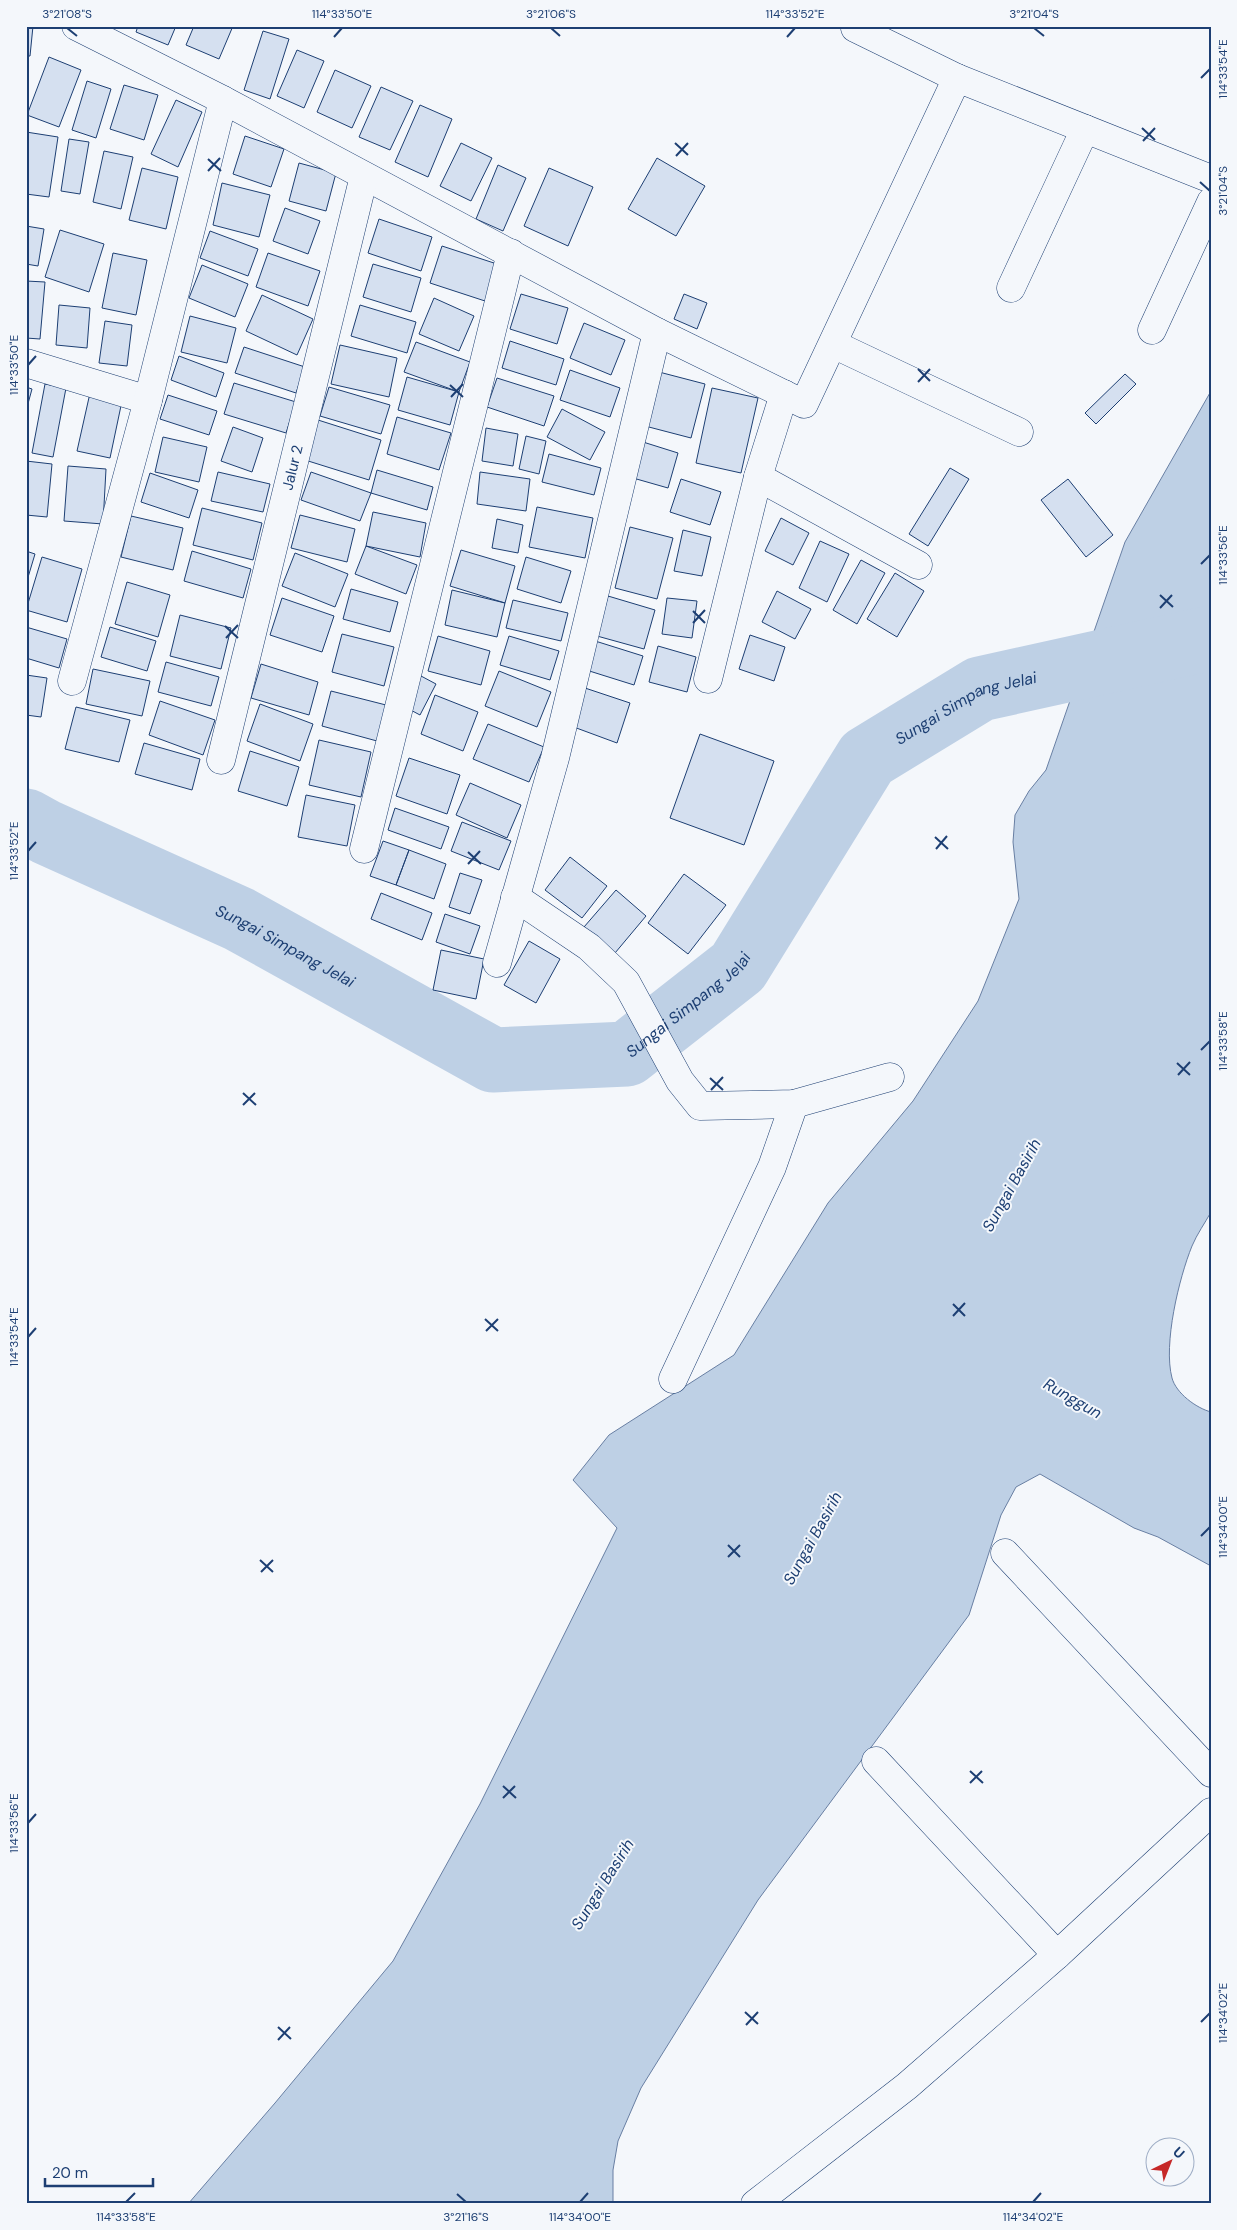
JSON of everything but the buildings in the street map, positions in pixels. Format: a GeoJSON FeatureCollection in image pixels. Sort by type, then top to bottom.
{"type":"FeatureCollection","features":[{"type":"Feature","properties":{"kind":"street"},"geometry":{"type":"LineString","coordinates":[[76,26],[224,100],[657,332],[804,404],[957,78]]}},
{"type":"Feature","properties":{"kind":"street"},"geometry":{"type":"LineString","coordinates":[[855,28],[957,78],[1211,179]]}},
{"type":"Feature","properties":{"kind":"street"},"geometry":{"type":"LineString","coordinates":[[72,682],[148,400],[224,100]]}},
{"type":"Feature","properties":{"kind":"street"},"geometry":{"type":"LineString","coordinates":[[1011,288],[1085,129]]}},
{"type":"Feature","properties":{"kind":"street","name":"Jalur 2"},"geometry":{"type":"LineString","coordinates":[[221,760],[364,176]]}},
{"type":"Feature","properties":{"kind":"street"},"geometry":{"type":"LineString","coordinates":[[1152,330],[1211,202]]}},
{"type":"Feature","properties":{"kind":"street"},"geometry":{"type":"LineString","coordinates":[[364,849],[511,253]]}},
{"type":"Feature","properties":{"kind":"street"},"geometry":{"type":"LineString","coordinates":[[497,963],[555,758],[657,332]]}},
{"type":"Feature","properties":{"kind":"street"},"geometry":{"type":"LineString","coordinates":[[833,344],[1020,432]]}},
{"type":"Feature","properties":{"kind":"street"},"geometry":{"type":"LineString","coordinates":[[26,363],[148,400]]}},
{"type":"Feature","properties":{"kind":"street"},"geometry":{"type":"LineString","coordinates":[[708,679],[758,477],[784,394]]}},
{"type":"Feature","properties":{"kind":"street"},"geometry":{"type":"LineString","coordinates":[[758,477],[918,565]]}},
{"type":"Feature","properties":{"kind":"street"},"geometry":{"type":"LineString","coordinates":[[515,897],[589,947],[626,982],[680,1081],[696,1103],[703,1107],[794,1104],[890,1077]]}},
{"type":"Feature","properties":{"kind":"street"},"geometry":{"type":"LineString","coordinates":[[673,1379],[772,1167],[794,1104]]}},
{"type":"Feature","properties":{"kind":"street"},"geometry":{"type":"LineString","coordinates":[[1005,1553],[1211,1773]]}},
{"type":"Feature","properties":{"kind":"street"},"geometry":{"type":"LineString","coordinates":[[876,1761],[1057,1955]]}},
{"type":"Feature","properties":{"kind":"street"},"geometry":{"type":"LineString","coordinates":[[755,2204],[908,2086],[1057,1955],[1211,1812]]}},
{"type":"Feature","properties":{"kind":"water"},"geometry":{"type":"Polygon","coordinates":[[[1211,391],[1211,1212],[1194,1242],[1182,1275],[1171,1330],[1170,1364],[1174,1384],[1182,1394],[1193,1403],[1211,1412],[1211,1566],[1158,1537],[1134,1528],[1040,1474],[1016,1487],[1001,1515],[969,1615],[758,1900],[641,2088],[618,2141],[613,2170],[613,2204],[188,2204],[393,1961],[480,1804],[617,1528],[573,1480],[609,1435],[734,1355],[828,1203],[913,1101],[978,1001],[1019,899],[1013,842],[1015,815],[1029,791],[1046,770],[1125,542],[1211,391]]]}},
{"type":"Feature","properties":{"kind":"waterway","name":"Sungai Simpang Jelai"},"geometry":{"type":"LineString","coordinates":[[26,821],[46,832],[239,919],[493,1060],[627,1054],[738,967],[867,758],[980,689],[1211,638]]}},
{"type":"Feature","properties":{"kind":"water label","name":"Sungai Basirih"},"geometry":{"type":"Point","coordinates":[1011,1185]}},
{"type":"Feature","properties":{"kind":"water label","name":"Runggun"},"geometry":{"type":"Point","coordinates":[1073,1398]}},
{"type":"Feature","properties":{"kind":"water label","name":"Sungai Basirih"},"geometry":{"type":"Point","coordinates":[812,1538]}},
{"type":"Feature","properties":{"kind":"water label","name":"Sungai Basirih"},"geometry":{"type":"Point","coordinates":[602,1884]}}]}
